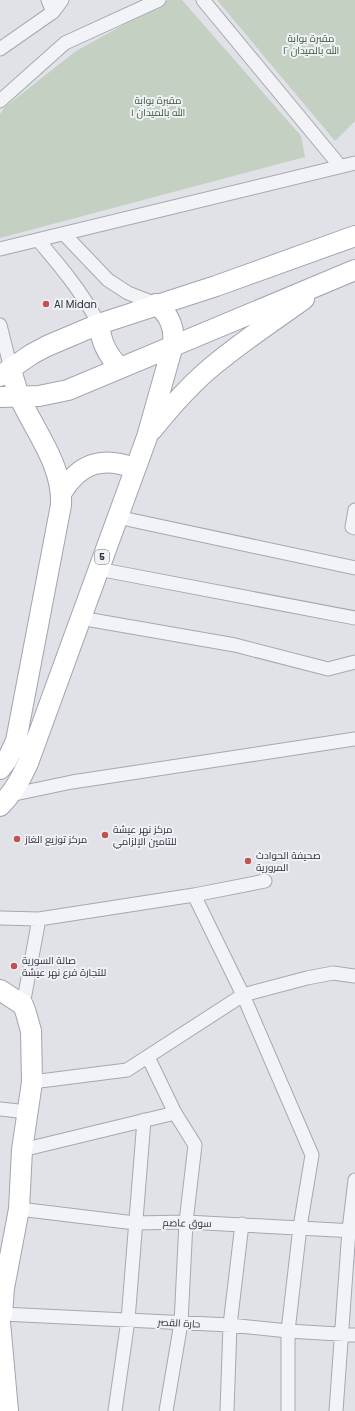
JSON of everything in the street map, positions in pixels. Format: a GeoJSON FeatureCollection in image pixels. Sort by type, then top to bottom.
{"type":"FeatureCollection","features":[{"type":"Feature","properties":{"kind":"main road"},"geometry":{"type":"LineString","coordinates":[[0,769],[7,760],[16,741],[60,513],[62,492],[50,454],[5,372],[47,346],[99,324],[156,304],[216,286],[355,236]]}},
{"type":"Feature","properties":{"kind":"main road"},"geometry":{"type":"LineString","coordinates":[[0,397],[39,396],[68,390],[355,270]]}},
{"type":"Feature","properties":{"kind":"main road"},"geometry":{"type":"LineString","coordinates":[[147,437],[186,391],[208,370],[231,351],[329,280]]}},
{"type":"Feature","properties":{"kind":"main road","name":"5"},"geometry":{"type":"LineString","coordinates":[[5,801],[21,780],[28,763],[134,468],[147,437],[174,337],[171,321],[167,314],[156,304]]}},
{"type":"Feature","properties":{"kind":"main road"},"geometry":{"type":"LineString","coordinates":[[99,324],[102,342],[110,356],[120,368]]}},
{"type":"Feature","properties":{"kind":"main road"},"geometry":{"type":"LineString","coordinates":[[62,492],[70,480],[80,470],[93,464],[107,461],[121,463],[134,468]]}},
{"type":"Feature","properties":{"kind":"main road"},"geometry":{"type":"LineString","coordinates":[[0,990],[23,1005],[31,1031],[32,1082],[22,1150],[19,1209],[2,1288],[1,1318],[8,1411]]}},
{"type":"Feature","properties":{"kind":"street"},"geometry":{"type":"LineString","coordinates":[[0,49],[50,6],[62,0]]}},
{"type":"Feature","properties":{"kind":"street"},"geometry":{"type":"LineString","coordinates":[[0,99],[65,43],[159,0]]}},
{"type":"Feature","properties":{"kind":"street"},"geometry":{"type":"LineString","coordinates":[[203,0],[340,166]]}},
{"type":"Feature","properties":{"kind":"street"},"geometry":{"type":"LineString","coordinates":[[0,249],[355,163]]}},
{"type":"Feature","properties":{"kind":"street"},"geometry":{"type":"LineString","coordinates":[[64,234],[108,280],[128,293],[156,304]]}},
{"type":"Feature","properties":{"kind":"street"},"geometry":{"type":"LineString","coordinates":[[38,240],[76,286],[90,306],[99,324]]}},
{"type":"Feature","properties":{"kind":"street"},"geometry":{"type":"LineString","coordinates":[[0,325],[5,372]]}},
{"type":"Feature","properties":{"kind":"street"},"geometry":{"type":"LineString","coordinates":[[355,510],[352,527],[355,528]]}},
{"type":"Feature","properties":{"kind":"street"},"geometry":{"type":"LineString","coordinates":[[116,518],[355,568]]}},
{"type":"Feature","properties":{"kind":"street"},"geometry":{"type":"LineString","coordinates":[[98,569],[355,618]]}},
{"type":"Feature","properties":{"kind":"street"},"geometry":{"type":"LineString","coordinates":[[80,618],[235,645],[328,669],[355,662]]}},
{"type":"Feature","properties":{"kind":"street"},"geometry":{"type":"LineString","coordinates":[[5,801],[72,782],[355,739]]}},
{"type":"Feature","properties":{"kind":"street"},"geometry":{"type":"LineString","coordinates":[[0,918],[39,919],[194,895],[265,881]]}},
{"type":"Feature","properties":{"kind":"street"},"geometry":{"type":"LineString","coordinates":[[194,895],[243,995],[312,1155],[300,1227],[288,1331],[288,1411]]}},
{"type":"Feature","properties":{"kind":"street"},"geometry":{"type":"LineString","coordinates":[[23,1005],[39,919]]}},
{"type":"Feature","properties":{"kind":"street"},"geometry":{"type":"LineString","coordinates":[[32,1082],[127,1070],[243,995],[307,978],[333,974],[355,976]]}},
{"type":"Feature","properties":{"kind":"street"},"geometry":{"type":"LineString","coordinates":[[148,1057],[175,1113],[195,1145],[186,1222],[181,1323],[166,1411]]}},
{"type":"Feature","properties":{"kind":"street"},"geometry":{"type":"LineString","coordinates":[[0,1109],[28,1112]]}},
{"type":"Feature","properties":{"kind":"street"},"geometry":{"type":"LineString","coordinates":[[22,1150],[175,1113]]}},
{"type":"Feature","properties":{"kind":"street"},"geometry":{"type":"LineString","coordinates":[[115,1411],[128,1320],[144,1120]]}},
{"type":"Feature","properties":{"kind":"street"},"geometry":{"type":"LineString","coordinates":[[336,1411],[341,1334],[352,1230],[355,1180]]}},
{"type":"Feature","properties":{"kind":"street","name":"سوق عاصم"},"geometry":{"type":"LineString","coordinates":[[19,1209],[135,1223],[186,1222],[352,1230]]}},
{"type":"Feature","properties":{"kind":"street"},"geometry":{"type":"LineString","coordinates":[[227,1411],[230,1325],[242,1224]]}},
{"type":"Feature","properties":{"kind":"street","name":"حارة القصر"},"geometry":{"type":"LineString","coordinates":[[1,1318],[128,1320],[230,1325],[288,1331],[355,1335]]}},
{"type":"Feature","properties":{"kind":"green space","name":"مقبرة بوابة الله بالميدان ١"},"geometry":{"type":"Polygon","coordinates":[[[168,0],[182,0],[301,136],[305,157],[0,238],[0,114],[5,107],[76,51],[168,0]]]}},
{"type":"Feature","properties":{"kind":"green space","name":"مقبرة بوابة الله بالميدان ٢"},"geometry":{"type":"Polygon","coordinates":[[[217,0],[355,0],[355,121],[335,141],[217,0]]]}},
{"type":"Feature","properties":{"kind":"place","name":"Al Midan"},"geometry":{"type":"Point","coordinates":[46,304]}},
{"type":"Feature","properties":{"kind":"place","name":"مركز نهر عيشة للتامين الإلزامي"},"geometry":{"type":"Point","coordinates":[105,835]}},
{"type":"Feature","properties":{"kind":"place","name":"مركز توزيع الغاز"},"geometry":{"type":"Point","coordinates":[17,839]}},
{"type":"Feature","properties":{"kind":"place","name":"صحيفة الحوادث المرورية"},"geometry":{"type":"Point","coordinates":[248,861]}},
{"type":"Feature","properties":{"kind":"place","name":"صالة السورية للتجارة فرع نهر عيشة"},"geometry":{"type":"Point","coordinates":[14,966]}}]}
